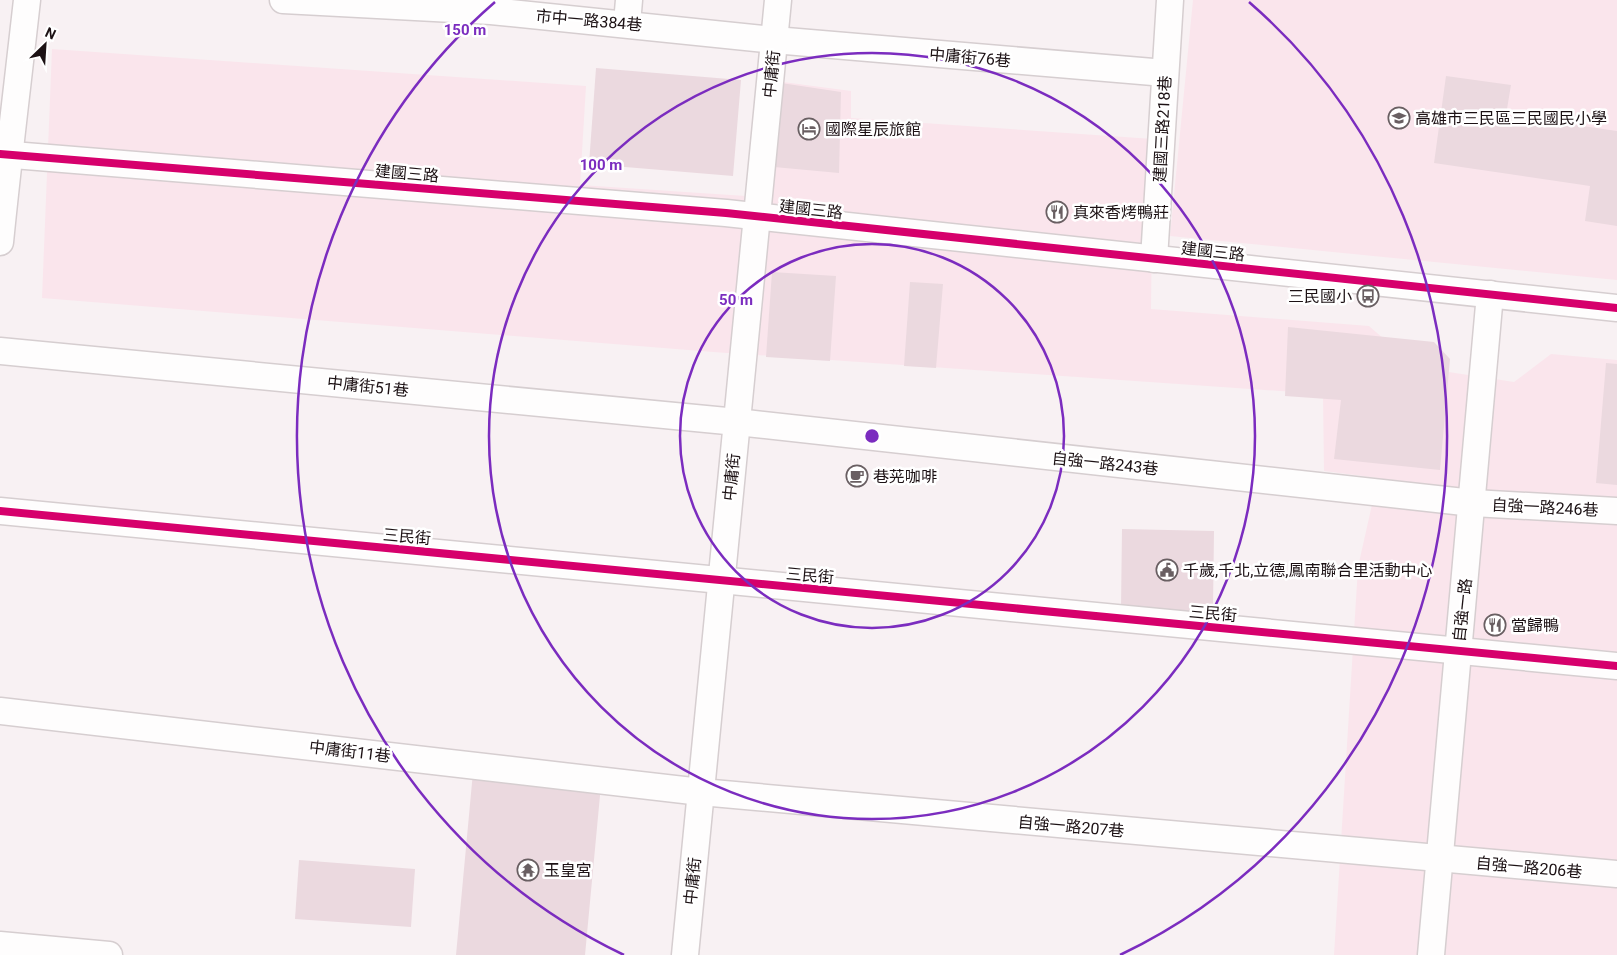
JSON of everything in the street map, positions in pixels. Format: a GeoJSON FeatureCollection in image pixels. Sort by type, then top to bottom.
{"type":"FeatureCollection","features":[{"type":"Feature","properties":{"kind":"street"},"geometry":{"type":"LineString","coordinates":[[0,242],[4,154],[15,113],[27,0]]}},
{"type":"Feature","properties":{"kind":"street","name":"市中一路384巷"},"geometry":{"type":"LineString","coordinates":[[283,0],[628,12],[774,40]]}},
{"type":"Feature","properties":{"kind":"street","name":"中庸街"},"geometry":{"type":"LineString","coordinates":[[685,955],[778,0]]}},
{"type":"Feature","properties":{"kind":"street","name":"建國三路218巷"},"geometry":{"type":"LineString","coordinates":[[1154,259],[1170,0]]}},
{"type":"Feature","properties":{"kind":"street","name":"中庸街76巷"},"geometry":{"type":"LineString","coordinates":[[774,40],[1165,73]]}},
{"type":"Feature","properties":{"kind":"street","name":"建國三路"},"geometry":{"type":"LineString","coordinates":[[4,154],[756,217],[1617,308]]}},
{"type":"Feature","properties":{"kind":"street","name":"自強一路"},"geometry":{"type":"LineString","coordinates":[[1431,955],[1490,294]]}},
{"type":"Feature","properties":{"kind":"street","name":"中庸街51巷"},"geometry":{"type":"LineString","coordinates":[[0,351],[736,422]]}},
{"type":"Feature","properties":{"kind":"street","name":"自強一路243巷"},"geometry":{"type":"LineString","coordinates":[[736,422],[1472,503]]}},
{"type":"Feature","properties":{"kind":"street","name":"自強一路246巷"},"geometry":{"type":"LineString","coordinates":[[1472,503],[1617,511]]}},
{"type":"Feature","properties":{"kind":"street","name":"三民街"},"geometry":{"type":"LineString","coordinates":[[0,511],[1617,666]]}},
{"type":"Feature","properties":{"kind":"street","name":"中庸街11巷"},"geometry":{"type":"LineString","coordinates":[[0,711],[701,792]]}},
{"type":"Feature","properties":{"kind":"street","name":"自強一路207巷"},"geometry":{"type":"LineString","coordinates":[[701,792],[1440,860]]}},
{"type":"Feature","properties":{"kind":"street","name":"自強一路206巷"},"geometry":{"type":"LineString","coordinates":[[1440,860],[1617,874]]}},
{"type":"Feature","properties":{"kind":"street"},"geometry":{"type":"LineString","coordinates":[[0,945],[109,955]]}},
{"type":"Feature","properties":{"kind":"shaded area","name":"高雄市三民區三民國民小學"},"geometry":{"type":"Polygon","coordinates":[[[1193,0],[1617,0],[1617,280],[1170,236],[1193,0]]]}},
{"type":"Feature","properties":{"kind":"shaded area"},"geometry":{"type":"Polygon","coordinates":[[[52,49],[586,86],[580,185],[746,196],[760,79],[851,91],[851,118],[1153,139],[1151,309],[1369,326],[1416,367],[1514,382],[1551,354],[1617,360],[1617,955],[1334,955],[1358,567],[1378,478],[1324,471],[1323,394],[713,352],[42,298],[52,49]]]}},
{"type":"Feature","properties":{"kind":"building"},"geometry":{"type":"Polygon","coordinates":[[[596,68],[741,80],[733,176],[589,164],[596,68]]]}},
{"type":"Feature","properties":{"kind":"building"},"geometry":{"type":"Polygon","coordinates":[[[1446,76],[1511,85],[1506,115],[1617,131],[1617,226],[1585,221],[1590,186],[1434,163],[1446,76]]]}},
{"type":"Feature","properties":{"kind":"building","name":"國際星辰旅館"},"geometry":{"type":"Polygon","coordinates":[[[781,83],[841,92],[839,173],[774,167],[781,83]]]}},
{"type":"Feature","properties":{"kind":"building"},"geometry":{"type":"Polygon","coordinates":[[[772,272],[836,276],[830,361],[766,357],[772,272]]]}},
{"type":"Feature","properties":{"kind":"building"},"geometry":{"type":"Polygon","coordinates":[[[910,282],[943,284],[936,368],[904,366],[910,282]]]}},
{"type":"Feature","properties":{"kind":"building"},"geometry":{"type":"Polygon","coordinates":[[[1288,327],[1434,342],[1450,359],[1440,470],[1334,459],[1341,400],[1285,396],[1288,327]]]}},
{"type":"Feature","properties":{"kind":"building"},"geometry":{"type":"Polygon","coordinates":[[[1606,363],[1617,364],[1617,485],[1596,483],[1606,363]]]}},
{"type":"Feature","properties":{"kind":"building","name":"千歲,千北,立德,鳳南聯合里活動中心"},"geometry":{"type":"Polygon","coordinates":[[[1122,529],[1214,531],[1213,608],[1170,616],[1168,609],[1121,608],[1122,529]]]}},
{"type":"Feature","properties":{"kind":"building","name":"玉皇宮"},"geometry":{"type":"Polygon","coordinates":[[[473,772],[601,785],[585,955],[456,955],[473,772]]]}},
{"type":"Feature","properties":{"kind":"building"},"geometry":{"type":"Polygon","coordinates":[[[299,860],[415,869],[411,927],[295,919],[299,860]]]}},
{"type":"Feature","properties":{"kind":"cycle path"},"geometry":{"type":"LineString","coordinates":[[0,154],[726,213],[1617,308]]}},
{"type":"Feature","properties":{"kind":"cycle path"},"geometry":{"type":"LineString","coordinates":[[0,511],[1617,666]]}},
{"type":"Feature","properties":{"kind":"place","name":"高雄市三民區三民國民小學"},"geometry":{"type":"Point","coordinates":[1399,118]}},
{"type":"Feature","properties":{"kind":"place","name":"國際星辰旅館"},"geometry":{"type":"Point","coordinates":[809,129]}},
{"type":"Feature","properties":{"kind":"place","name":"真來香烤鴨莊"},"geometry":{"type":"Point","coordinates":[1057,212]}},
{"type":"Feature","properties":{"kind":"place","name":"三民國小"},"geometry":{"type":"Point","coordinates":[1368,296]}},
{"type":"Feature","properties":{"kind":"place","name":"巷茪咖啡"},"geometry":{"type":"Point","coordinates":[857,476]}},
{"type":"Feature","properties":{"kind":"place","name":"千歲,千北,立德,鳳南聯合里活動中心"},"geometry":{"type":"Point","coordinates":[1167,570]}},
{"type":"Feature","properties":{"kind":"place","name":"當歸鴨"},"geometry":{"type":"Point","coordinates":[1495,625]}},
{"type":"Feature","properties":{"kind":"place","name":"玉皇宮"},"geometry":{"type":"Point","coordinates":[528,870]}}]}
